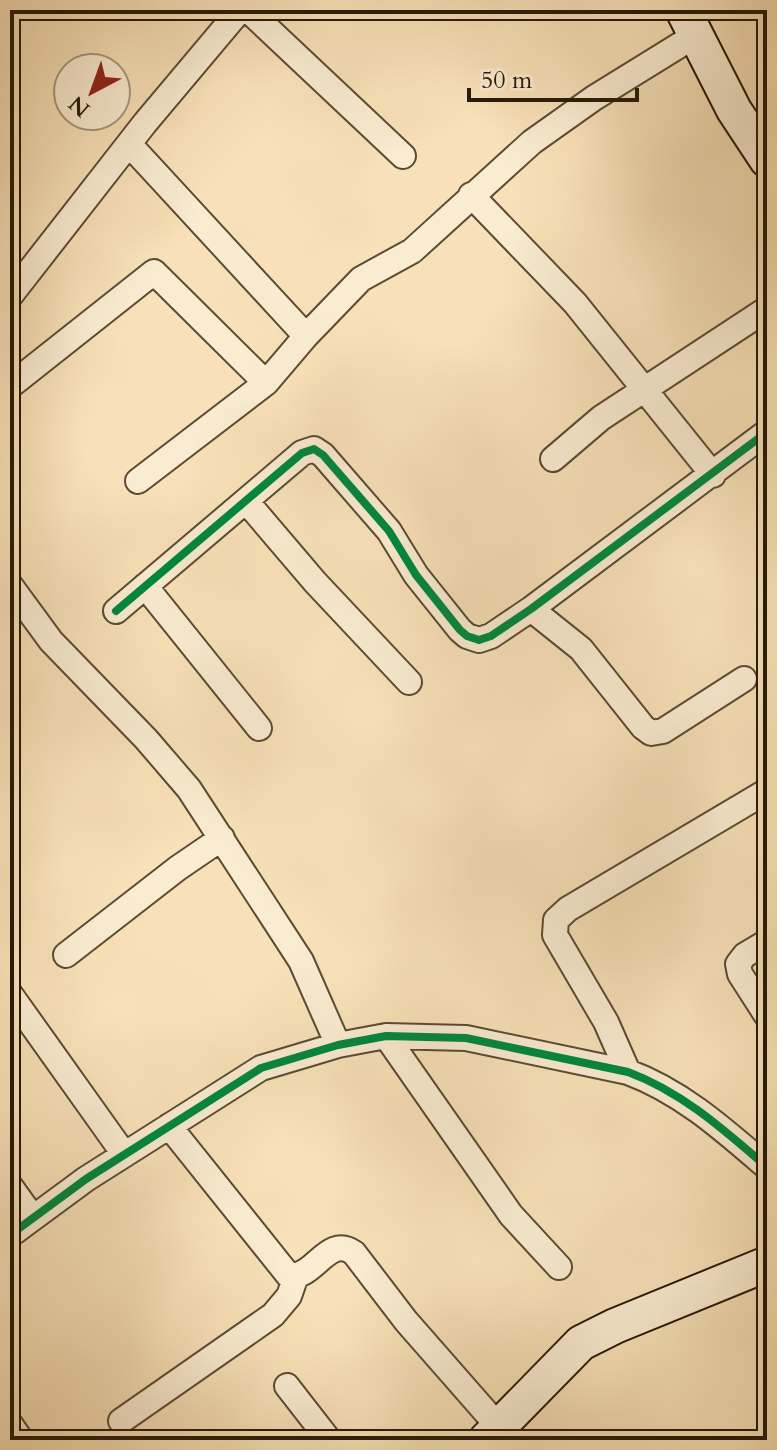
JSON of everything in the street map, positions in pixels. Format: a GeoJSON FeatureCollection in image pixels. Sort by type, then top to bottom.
{"type":"FeatureCollection","features":[{"type":"Feature","properties":{"kind":"street"},"geometry":{"type":"LineString","coordinates":[[10,296],[129,144],[240,10]]}},
{"type":"Feature","properties":{"kind":"street"},"geometry":{"type":"LineString","coordinates":[[248,10],[403,156]]}},
{"type":"Feature","properties":{"kind":"street"},"geometry":{"type":"LineString","coordinates":[[138,481],[266,383],[361,279],[412,251],[532,142],[690,22],[734,110],[767,160]]}},
{"type":"Feature","properties":{"kind":"street"},"geometry":{"type":"LineString","coordinates":[[129,144],[306,336]]}},
{"type":"Feature","properties":{"kind":"street"},"geometry":{"type":"LineString","coordinates":[[471,195],[575,303],[713,475]]}},
{"type":"Feature","properties":{"kind":"street"},"geometry":{"type":"LineString","coordinates":[[10,386],[154,272],[266,383]]}},
{"type":"Feature","properties":{"kind":"street"},"geometry":{"type":"LineString","coordinates":[[553,459],[586,430],[643,389],[767,309]]}},
{"type":"Feature","properties":{"kind":"street"},"geometry":{"type":"LineString","coordinates":[[116,611],[302,453],[314,449],[323,455],[389,531],[416,575],[467,636],[486,639],[713,475],[767,432]]}},
{"type":"Feature","properties":{"kind":"street"},"geometry":{"type":"LineString","coordinates":[[246,501],[315,582],[409,682]]}},
{"type":"Feature","properties":{"kind":"street"},"geometry":{"type":"LineString","coordinates":[[10,585],[51,641],[169,764],[222,838],[301,961],[338,1045]]}},
{"type":"Feature","properties":{"kind":"street"},"geometry":{"type":"LineString","coordinates":[[145,586],[259,728]]}},
{"type":"Feature","properties":{"kind":"street"},"geometry":{"type":"LineString","coordinates":[[531,609],[581,649],[651,733],[663,731],[744,679]]}},
{"type":"Feature","properties":{"kind":"street"},"geometry":{"type":"LineString","coordinates":[[628,1072],[606,1022],[555,935],[554,924],[568,909],[767,791]]}},
{"type":"Feature","properties":{"kind":"street"},"geometry":{"type":"LineString","coordinates":[[66,955],[222,838]]}},
{"type":"Feature","properties":{"kind":"street"},"geometry":{"type":"LineString","coordinates":[[767,942],[745,955],[738,968],[767,1016]]}},
{"type":"Feature","properties":{"kind":"street"},"geometry":{"type":"LineString","coordinates":[[10,994],[124,1154]]}},
{"type":"Feature","properties":{"kind":"street"},"geometry":{"type":"LineString","coordinates":[[386,1036],[511,1215],[559,1267]]}},
{"type":"Feature","properties":{"kind":"street"},"geometry":{"type":"LineString","coordinates":[[10,1235],[124,1154],[261,1068],[338,1045],[386,1036],[466,1038],[628,1072],[651,1080],[692,1105],[767,1167]]}},
{"type":"Feature","properties":{"kind":"street"},"geometry":{"type":"LineString","coordinates":[[169,1126],[286,1273],[296,1276]]}},
{"type":"Feature","properties":{"kind":"street"},"geometry":{"type":"LineString","coordinates":[[10,1186],[33,1218]]}},
{"type":"Feature","properties":{"kind":"street"},"geometry":{"type":"LineString","coordinates":[[121,1421],[273,1315],[289,1296],[296,1276],[335,1248],[342,1247],[354,1253],[492,1433],[581,1343],[767,1264]]}},
{"type":"Feature","properties":{"kind":"street"},"geometry":{"type":"LineString","coordinates":[[287,1386],[329,1440]]}},
{"type":"Feature","properties":{"kind":"street"},"geometry":{"type":"LineString","coordinates":[[10,1424],[21,1440]]}},
{"type":"Feature","properties":{"kind":"cycle path"},"geometry":{"type":"LineString","coordinates":[[116,611],[302,453],[314,449],[323,455],[389,531],[416,575],[460,630],[479,640],[491,636],[531,609],[767,432]]}},
{"type":"Feature","properties":{"kind":"cycle path"},"geometry":{"type":"LineString","coordinates":[[10,1235],[86,1179],[261,1068],[338,1045],[386,1036],[466,1038],[628,1072],[684,1101],[767,1167]]}}]}
